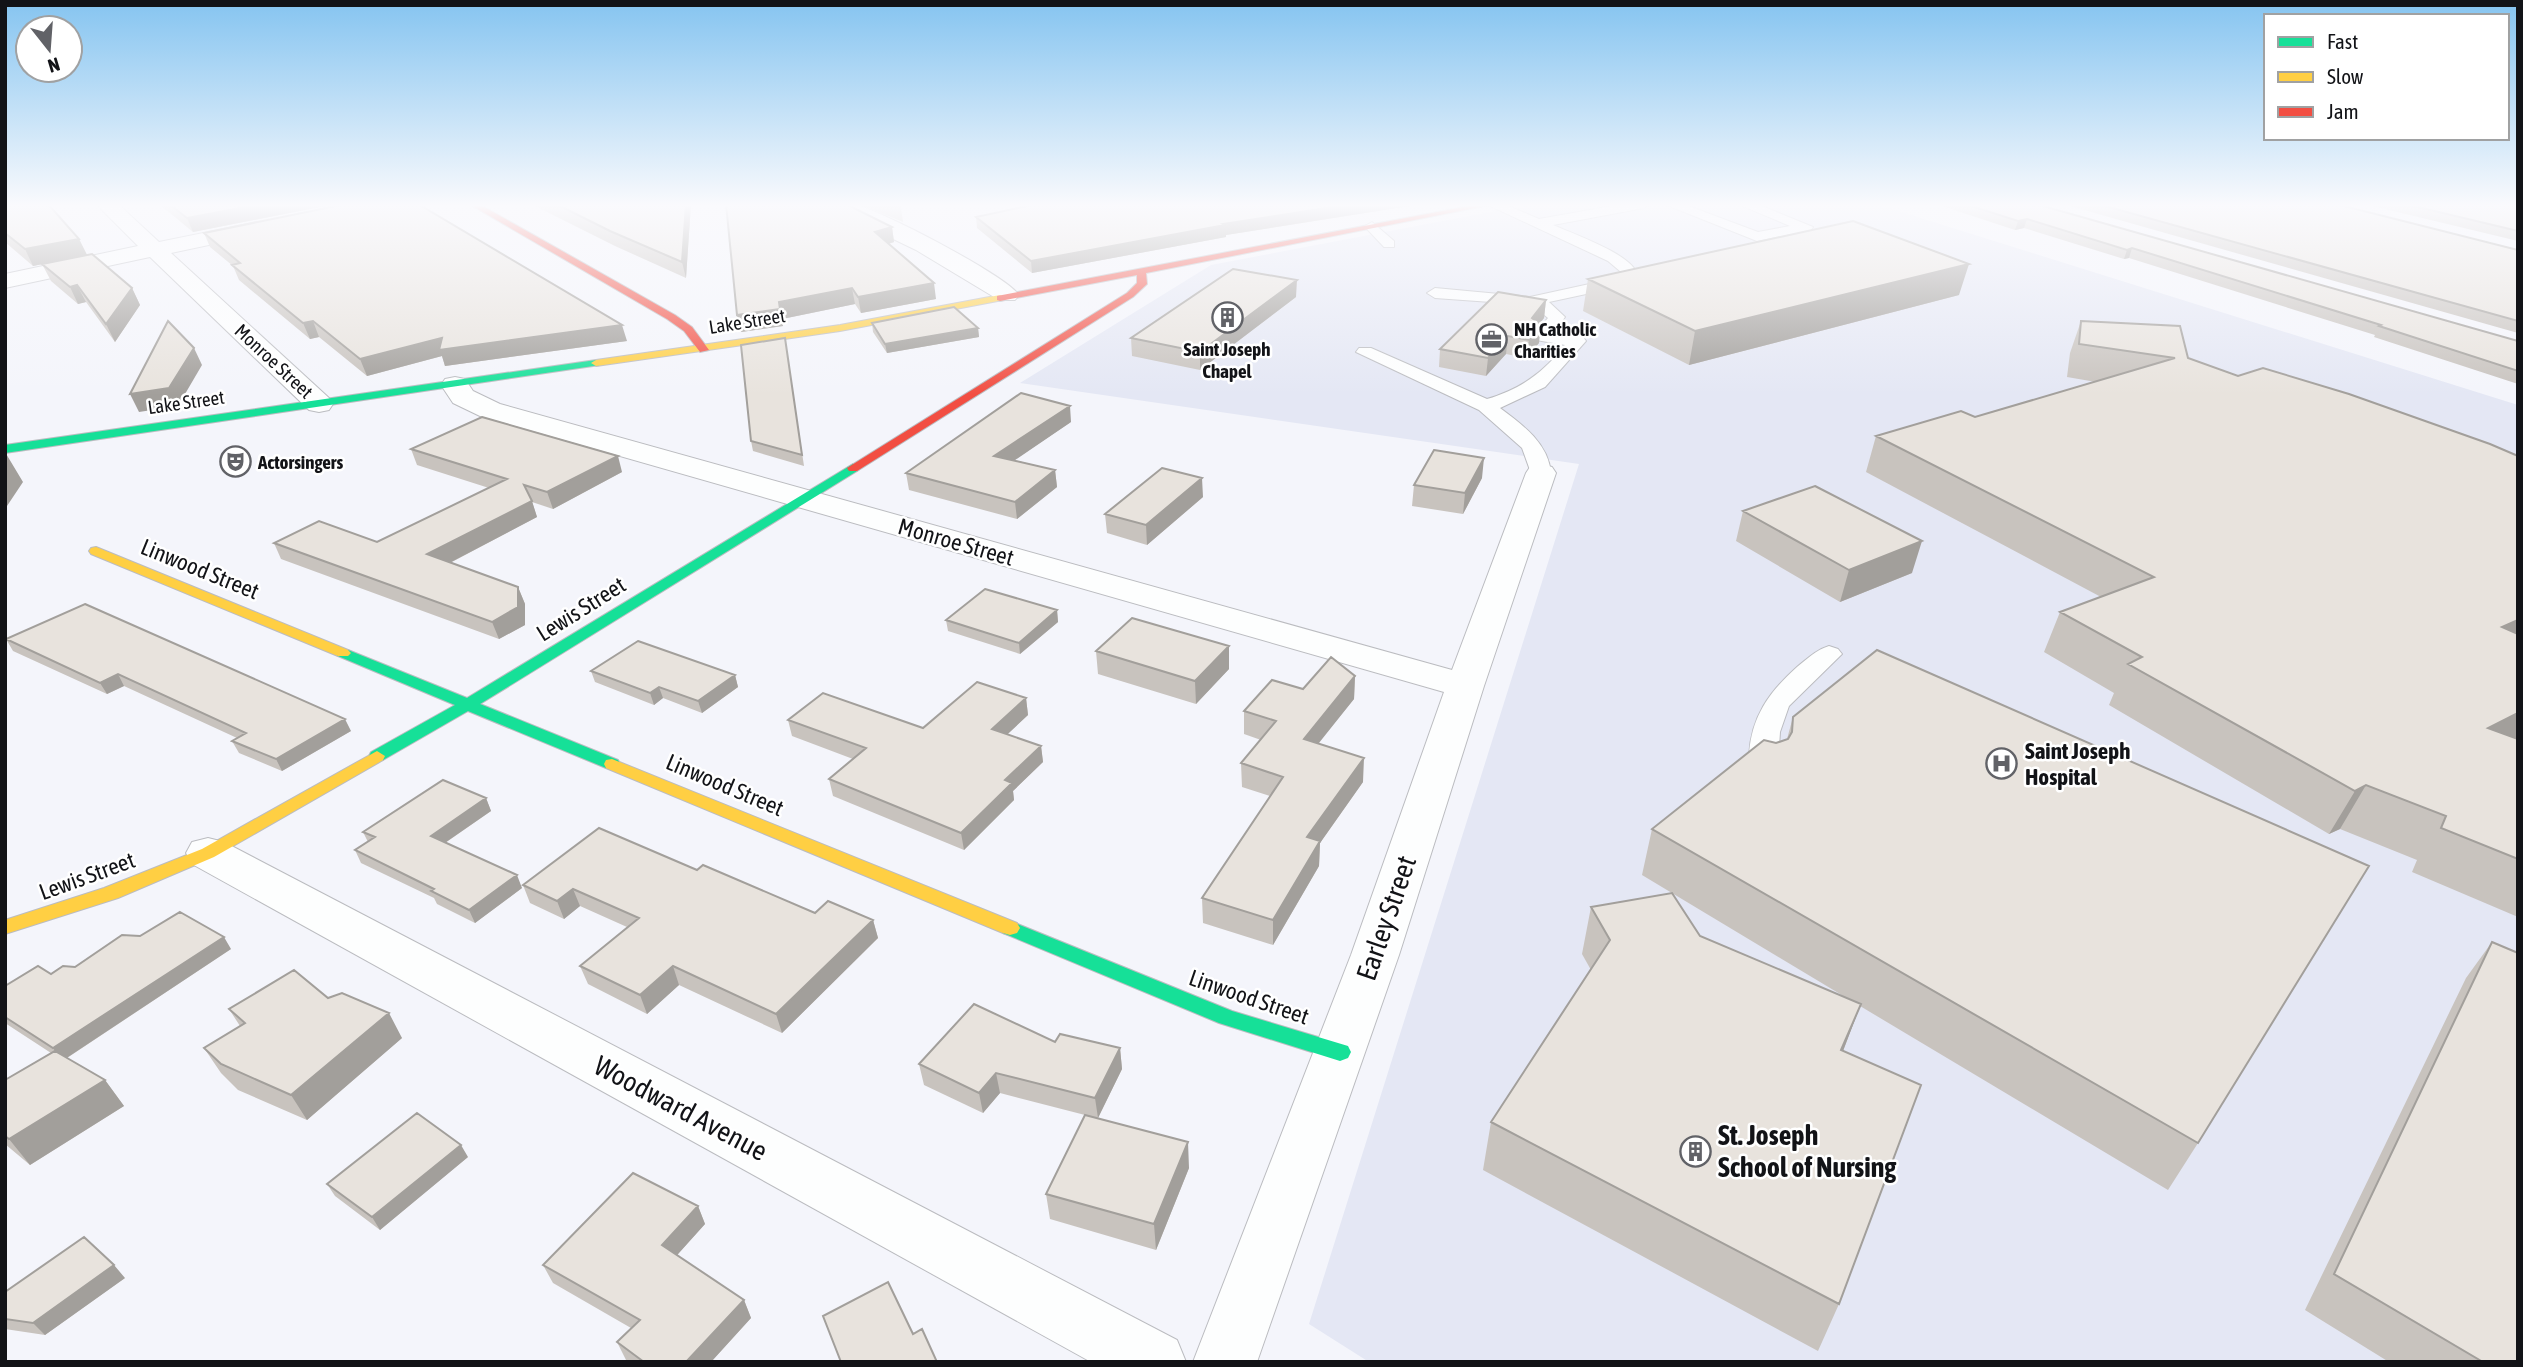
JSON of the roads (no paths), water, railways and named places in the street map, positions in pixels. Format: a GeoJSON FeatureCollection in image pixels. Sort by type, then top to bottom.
{"type":"FeatureCollection","features":[{"type":"Feature","properties":{"kind":"street"},"geometry":{"type":"LineString","coordinates":[[5,281],[69,268]]}},
{"type":"Feature","properties":{"kind":"street","name":"Monroe Street"},"geometry":{"type":"LineString","coordinates":[[174,268],[319,404]]}},
{"type":"Feature","properties":{"kind":"street"},"geometry":{"type":"LineString","coordinates":[[584,268],[671,317],[688,329],[704,350]]}},
{"type":"Feature","properties":{"kind":"street"},"geometry":{"type":"LineString","coordinates":[[965,268],[1007,295]]}},
{"type":"Feature","properties":{"kind":"street","name":"Lake Street"},"geometry":{"type":"LineString","coordinates":[[5,449],[704,350],[840,328],[1157,268]]}},
{"type":"Feature","properties":{"kind":"street","name":"Lewis Street"},"geometry":{"type":"LineString","coordinates":[[5,927],[111,893],[208,853],[470,703],[1130,295],[1142,284],[1141,271]]}},
{"type":"Feature","properties":{"kind":"street","name":"Monroe Street"},"geometry":{"type":"LineString","coordinates":[[455,385],[463,397],[490,410],[1465,685]]}},
{"type":"Feature","properties":{"kind":"street","name":"Earley Street"},"geometry":{"type":"LineString","coordinates":[[1225,1362],[1340,1052],[1465,685],[1541,473]]}},
{"type":"Feature","properties":{"kind":"street","name":"Linwood Street"},"geometry":{"type":"LineString","coordinates":[[96,551],[1226,1017],[1340,1052]]}},
{"type":"Feature","properties":{"kind":"street","name":"Woodward Avenue"},"geometry":{"type":"LineString","coordinates":[[208,853],[1154,1362]]}},
{"type":"Feature","properties":{"kind":"lane"},"geometry":{"type":"LineString","coordinates":[[1435,293],[1499,300],[1536,300],[1622,282],[1629,276],[1626,268]]}},
{"type":"Feature","properties":{"kind":"lane"},"geometry":{"type":"LineString","coordinates":[[1575,292],[1598,303]]}},
{"type":"Feature","properties":{"kind":"lane"},"geometry":{"type":"LineString","coordinates":[[1486,406],[1532,389],[1552,374],[1577,341],[1542,335],[1557,317],[1536,300]]}},
{"type":"Feature","properties":{"kind":"lane"},"geometry":{"type":"LineString","coordinates":[[1365,352],[1486,406],[1532,446],[1542,461],[1541,473]]}},
{"type":"Feature","properties":{"kind":"lane"},"geometry":{"type":"LineString","coordinates":[[1763,776],[1763,736],[1769,714],[1787,690],[1829,654]]}},
{"type":"Feature","properties":{"kind":"place","name":"Saint Joseph Chapel"},"geometry":{"type":"Point","coordinates":[1227,318]}},
{"type":"Feature","properties":{"kind":"place","name":"NH Catholic Charities"},"geometry":{"type":"Point","coordinates":[1491,340]}},
{"type":"Feature","properties":{"kind":"place","name":"Actorsingers"},"geometry":{"type":"Point","coordinates":[235,462]}},
{"type":"Feature","properties":{"kind":"place","name":"Saint Joseph Hospital"},"geometry":{"type":"Point","coordinates":[2002,764]}},
{"type":"Feature","properties":{"kind":"place","name":"St. Joseph School of Nursing"},"geometry":{"type":"Point","coordinates":[1695,1151]}}]}
